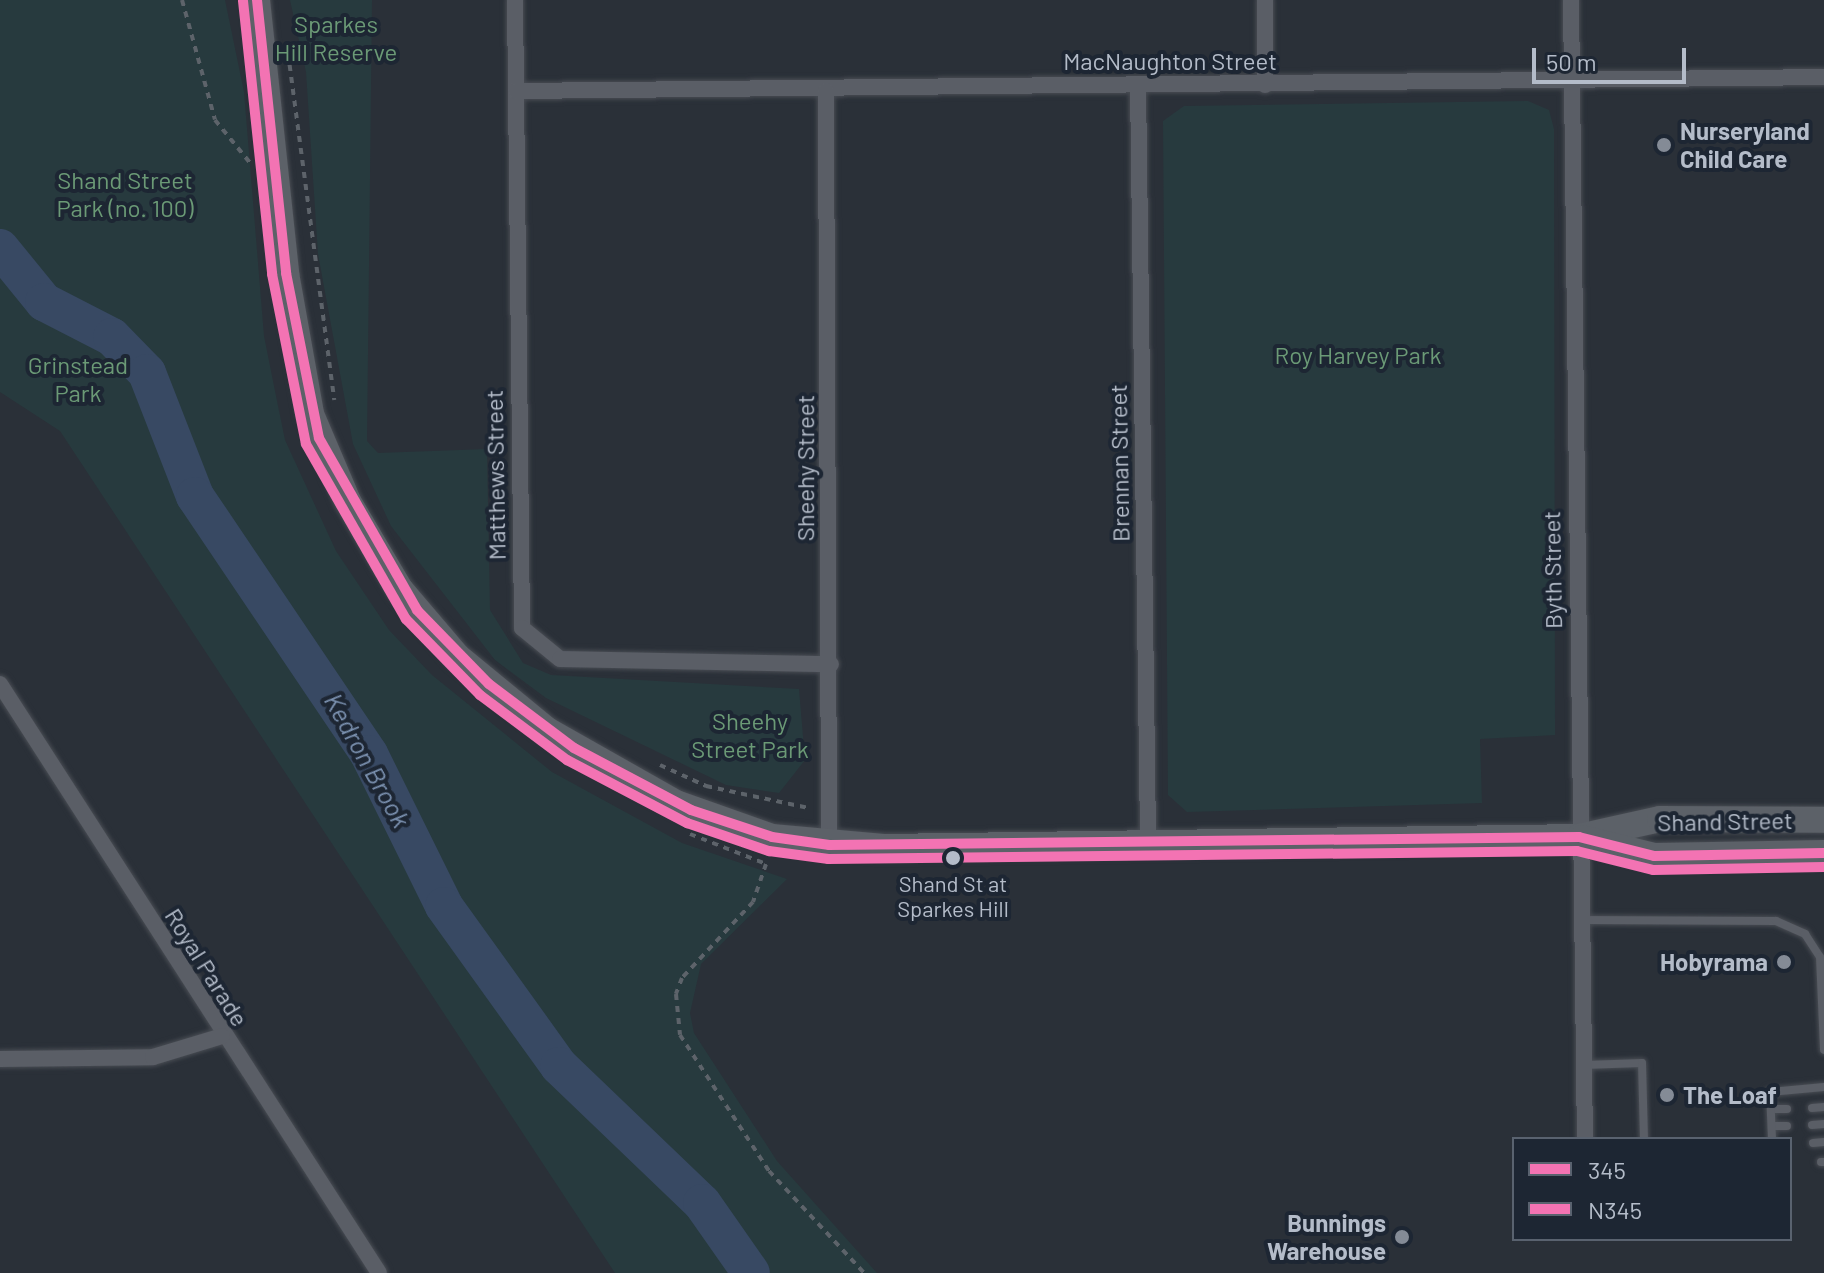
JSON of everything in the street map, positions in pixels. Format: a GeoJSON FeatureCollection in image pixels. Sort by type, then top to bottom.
{"type":"FeatureCollection","features":[{"type":"Feature","properties":{"kind":"main road","name":"Shand Street"},"geometry":{"type":"LineString","coordinates":[[257,0],[286,273],[311,414],[348,501],[400,589],[457,656],[574,748],[691,810],[772,837],[829,845],[1579,837],[1660,819],[1824,820]]}},
{"type":"Feature","properties":{"kind":"main road","name":"Shand Street"},"geometry":{"type":"LineString","coordinates":[[1579,837],[1654,856],[1824,853]]}},
{"type":"Feature","properties":{"kind":"street","name":"Matthews Street"},"geometry":{"type":"LineString","coordinates":[[515,0],[522,628],[560,659],[831,664]]}},
{"type":"Feature","properties":{"kind":"street"},"geometry":{"type":"LineString","coordinates":[[1265,0],[1265,85]]}},
{"type":"Feature","properties":{"kind":"street","name":"Byth Street"},"geometry":{"type":"LineString","coordinates":[[1571,0],[1585,1137]]}},
{"type":"Feature","properties":{"kind":"street","name":"MacNaughton Street"},"geometry":{"type":"LineString","coordinates":[[516,91],[826,91],[1138,84],[1824,77]]}},
{"type":"Feature","properties":{"kind":"street","name":"Brennan Street"},"geometry":{"type":"LineString","coordinates":[[1138,84],[1148,841]]}},
{"type":"Feature","properties":{"kind":"street","name":"Sheehy Street"},"geometry":{"type":"LineString","coordinates":[[826,91],[831,664],[829,845]]}},
{"type":"Feature","properties":{"kind":"street","name":"Royal Parade"},"geometry":{"type":"LineString","coordinates":[[0,684],[222,1036],[379,1273]]}},
{"type":"Feature","properties":{"kind":"street"},"geometry":{"type":"LineString","coordinates":[[0,1059],[153,1057],[222,1036]]}},
{"type":"Feature","properties":{"kind":"lane"},"geometry":{"type":"LineString","coordinates":[[1580,920],[1776,921],[1805,934],[1820,957],[1824,1050]]}},
{"type":"Feature","properties":{"kind":"lane"},"geometry":{"type":"LineString","coordinates":[[1583,1065],[1642,1063],[1644,1137]]}},
{"type":"Feature","properties":{"kind":"lane"},"geometry":{"type":"LineString","coordinates":[[1772,1137],[1770,1092],[1823,1090]]}},
{"type":"Feature","properties":{"kind":"lane"},"geometry":{"type":"LineString","coordinates":[[1812,1108],[1824,1107]]}},
{"type":"Feature","properties":{"kind":"lane"},"geometry":{"type":"LineString","coordinates":[[1771,1109],[1787,1109]]}},
{"type":"Feature","properties":{"kind":"lane"},"geometry":{"type":"LineString","coordinates":[[1812,1125],[1824,1124]]}},
{"type":"Feature","properties":{"kind":"lane"},"geometry":{"type":"LineString","coordinates":[[1772,1126],[1787,1126]]}},
{"type":"Feature","properties":{"kind":"lane"},"geometry":{"type":"LineString","coordinates":[[1813,1143],[1824,1142]]}},
{"type":"Feature","properties":{"kind":"path"},"geometry":{"type":"LineString","coordinates":[[182,0],[215,120],[255,177]]}},
{"type":"Feature","properties":{"kind":"path"},"geometry":{"type":"LineString","coordinates":[[285,42],[336,410]]}},
{"type":"Feature","properties":{"kind":"path"},"geometry":{"type":"LineString","coordinates":[[651,761],[706,786],[809,808]]}},
{"type":"Feature","properties":{"kind":"path"},"geometry":{"type":"LineString","coordinates":[[685,832],[766,864],[753,902],[682,978],[676,994],[680,1035],[769,1171],[864,1273]]}},
{"type":"Feature","properties":{"kind":"green space","name":"Shand Street Park (no. 100)"},"geometry":{"type":"Polygon","coordinates":[[[0,0],[225,0],[244,92],[264,336],[276,396],[285,440],[336,551],[389,630],[432,675],[552,772],[682,843],[787,879],[701,964],[690,1013],[694,1033],[777,1161],[877,1273],[615,1273],[60,431],[0,392],[0,0]]]}},
{"type":"Feature","properties":{"kind":"green space","name":"Sheehy Street Park"},"geometry":{"type":"Polygon","coordinates":[[[290,0],[372,0],[367,441],[378,453],[487,449],[490,610],[523,663],[551,675],[799,689],[805,760],[779,793],[726,785],[546,698],[495,660],[391,526],[353,444],[318,254],[306,72],[290,0]]]}},
{"type":"Feature","properties":{"kind":"green space","name":"Roy Harvey Park"},"geometry":{"type":"Polygon","coordinates":[[[1528,101],[1549,110],[1554,129],[1555,735],[1480,739],[1482,803],[1187,812],[1168,795],[1163,121],[1184,106],[1528,101]]]}},
{"type":"Feature","properties":{"kind":"waterway","name":"Kedron Brook"},"geometry":{"type":"LineString","coordinates":[[0,248],[44,302],[112,337],[147,373],[195,496],[369,754],[444,906],[559,1066],[702,1203],[751,1273]]}},
{"type":"Feature","properties":{"kind":"transit line","name":"345"},"geometry":{"type":"LineString","coordinates":[[257,0],[286,273],[319,438],[417,610],[489,684],[574,748],[691,810],[772,837],[829,845],[1579,837],[1654,856],[1824,853]]}},
{"type":"Feature","properties":{"kind":"transit line","name":"N345"},"geometry":{"type":"LineString","coordinates":[[243,1],[272,274],[306,444],[406,619],[480,695],[567,760],[687,823],[769,851],[828,859],[1577,851],[1653,870],[1824,867]]}},
{"type":"Feature","properties":{"kind":"place","name":"Nurseryland Child Care"},"geometry":{"type":"Point","coordinates":[1664,145]}},
{"type":"Feature","properties":{"kind":"place","name":"Shand St at Sparkes Hill"},"geometry":{"type":"Point","coordinates":[953,858]}},
{"type":"Feature","properties":{"kind":"place","name":"Hobyrama"},"geometry":{"type":"Point","coordinates":[1784,962]}},
{"type":"Feature","properties":{"kind":"place","name":"The Loaf"},"geometry":{"type":"Point","coordinates":[1667,1095]}},
{"type":"Feature","properties":{"kind":"place","name":"Bunnings Warehouse"},"geometry":{"type":"Point","coordinates":[1402,1237]}},
{"type":"Feature","properties":{"kind":"park label","name":"Sparkes Hill Reserve"},"geometry":{"type":"Point","coordinates":[336,38]}},
{"type":"Feature","properties":{"kind":"park label","name":"Grinstead Park"},"geometry":{"type":"Point","coordinates":[78,379]}}]}
